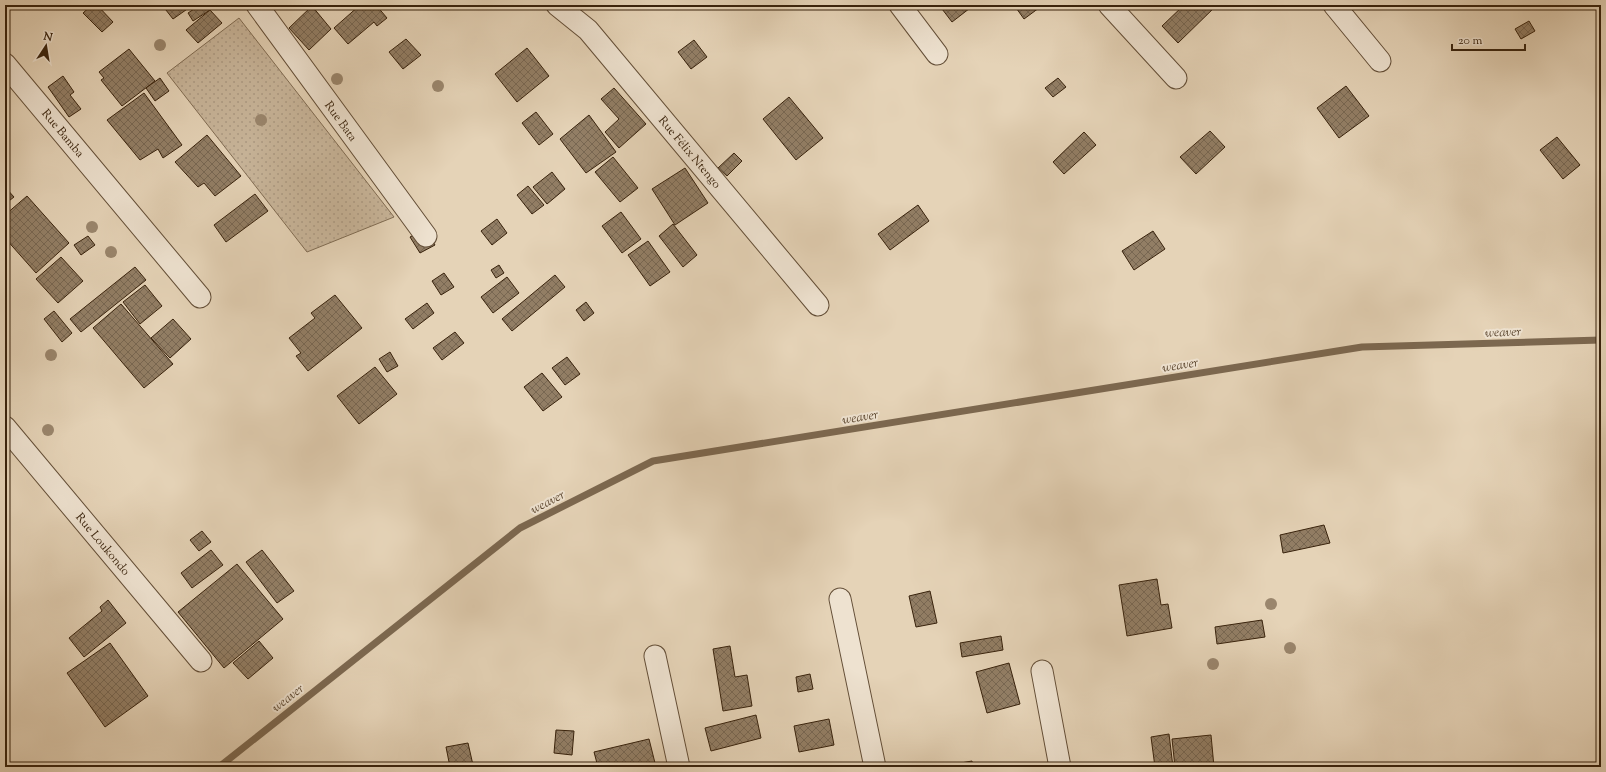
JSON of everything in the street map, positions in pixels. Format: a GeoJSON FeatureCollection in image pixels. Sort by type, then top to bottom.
{"type":"FeatureCollection","features":[{"type":"Feature","properties":{"kind":"street","name":"Rue Bata"},"geometry":{"type":"LineString","coordinates":[[257,5],[426,236]]}},
{"type":"Feature","properties":{"kind":"street"},"geometry":{"type":"LineString","coordinates":[[900,5],[937,54]]}},
{"type":"Feature","properties":{"kind":"street"},"geometry":{"type":"LineString","coordinates":[[1110,5],[1176,78]]}},
{"type":"Feature","properties":{"kind":"street"},"geometry":{"type":"LineString","coordinates":[[1334,5],[1380,61]]}},
{"type":"Feature","properties":{"kind":"street","name":"Rue Félix Ntengo"},"geometry":{"type":"LineString","coordinates":[[561,6],[588,30],[818,305]]}},
{"type":"Feature","properties":{"kind":"street","name":"Rue Bamba"},"geometry":{"type":"LineString","coordinates":[[5,64],[200,297]]}},
{"type":"Feature","properties":{"kind":"street","name":"Rue Loukondo"},"geometry":{"type":"LineString","coordinates":[[5,427],[201,661]]}},
{"type":"Feature","properties":{"kind":"street"},"geometry":{"type":"LineString","coordinates":[[840,599],[875,767]]}},
{"type":"Feature","properties":{"kind":"street"},"geometry":{"type":"LineString","coordinates":[[655,656],[679,767]]}},
{"type":"Feature","properties":{"kind":"street"},"geometry":{"type":"LineString","coordinates":[[1042,671],[1060,767]]}},
{"type":"Feature","properties":{"kind":"shaded area"},"geometry":{"type":"Polygon","coordinates":[[[239,18],[394,217],[307,252],[167,73],[239,18]]]}},
{"type":"Feature","properties":{"kind":"building"},"geometry":{"type":"Polygon","coordinates":[[[92,5],[97,5],[113,22],[102,32],[83,13],[92,5]]]}},
{"type":"Feature","properties":{"kind":"building"},"geometry":{"type":"Polygon","coordinates":[[[162,5],[193,5],[173,19],[162,5]]]}},
{"type":"Feature","properties":{"kind":"building"},"geometry":{"type":"Polygon","coordinates":[[[200,5],[206,5],[210,10],[193,21],[188,13],[200,5]]]}},
{"type":"Feature","properties":{"kind":"building"},"geometry":{"type":"Polygon","coordinates":[[[360,5],[376,5],[387,18],[377,26],[374,22],[348,44],[334,28],[360,5]]]}},
{"type":"Feature","properties":{"kind":"building"},"geometry":{"type":"Polygon","coordinates":[[[939,5],[974,5],[952,22],[939,5]]]}},
{"type":"Feature","properties":{"kind":"building"},"geometry":{"type":"Polygon","coordinates":[[[1014,5],[1043,5],[1024,19],[1014,5]]]}},
{"type":"Feature","properties":{"kind":"building"},"geometry":{"type":"Polygon","coordinates":[[[1184,5],[1217,5],[1178,43],[1162,26],[1184,5]]]}},
{"type":"Feature","properties":{"kind":"building"},"geometry":{"type":"Polygon","coordinates":[[[312,6],[331,29],[309,50],[289,28],[312,6]]]}},
{"type":"Feature","properties":{"kind":"building"},"geometry":{"type":"Polygon","coordinates":[[[210,10],[222,23],[198,43],[186,30],[210,10]]]}},
{"type":"Feature","properties":{"kind":"building"},"geometry":{"type":"Polygon","coordinates":[[[1529,21],[1535,31],[1521,39],[1515,29],[1529,21]]]}},
{"type":"Feature","properties":{"kind":"building"},"geometry":{"type":"Polygon","coordinates":[[[406,39],[421,55],[403,69],[389,52],[406,39]]]}},
{"type":"Feature","properties":{"kind":"building"},"geometry":{"type":"Polygon","coordinates":[[[694,40],[707,57],[691,69],[678,52],[694,40]]]}},
{"type":"Feature","properties":{"kind":"building"},"geometry":{"type":"Polygon","coordinates":[[[527,48],[549,76],[517,102],[495,74],[527,48]]]}},
{"type":"Feature","properties":{"kind":"building"},"geometry":{"type":"Polygon","coordinates":[[[129,49],[155,81],[122,106],[101,80],[104,78],[99,72],[129,49]]]}},
{"type":"Feature","properties":{"kind":"building"},"geometry":{"type":"Polygon","coordinates":[[[63,76],[74,92],[70,95],[81,109],[69,117],[48,87],[63,76]]]}},
{"type":"Feature","properties":{"kind":"building"},"geometry":{"type":"Polygon","coordinates":[[[160,78],[169,91],[155,101],[146,88],[160,78]]]}},
{"type":"Feature","properties":{"kind":"building"},"geometry":{"type":"Polygon","coordinates":[[[1058,78],[1066,87],[1053,97],[1045,88],[1058,78]]]}},
{"type":"Feature","properties":{"kind":"building"},"geometry":{"type":"Polygon","coordinates":[[[1346,86],[1369,116],[1339,138],[1317,108],[1346,86]]]}},
{"type":"Feature","properties":{"kind":"building"},"geometry":{"type":"Polygon","coordinates":[[[614,88],[646,124],[619,148],[605,132],[619,119],[601,99],[614,88]]]}},
{"type":"Feature","properties":{"kind":"building"},"geometry":{"type":"Polygon","coordinates":[[[144,93],[182,145],[163,158],[158,149],[140,160],[107,120],[144,93]]]}},
{"type":"Feature","properties":{"kind":"building"},"geometry":{"type":"Polygon","coordinates":[[[789,97],[823,138],[796,160],[763,119],[789,97]]]}},
{"type":"Feature","properties":{"kind":"building"},"geometry":{"type":"Polygon","coordinates":[[[536,112],[553,134],[539,145],[522,123],[536,112]]]}},
{"type":"Feature","properties":{"kind":"building"},"geometry":{"type":"Polygon","coordinates":[[[589,115],[616,152],[586,173],[560,139],[589,115]]]}},
{"type":"Feature","properties":{"kind":"building"},"geometry":{"type":"Polygon","coordinates":[[[1210,131],[1225,147],[1196,174],[1180,157],[1210,131]]]}},
{"type":"Feature","properties":{"kind":"building"},"geometry":{"type":"Polygon","coordinates":[[[1084,132],[1096,145],[1064,174],[1053,162],[1084,132]]]}},
{"type":"Feature","properties":{"kind":"building"},"geometry":{"type":"Polygon","coordinates":[[[207,135],[241,176],[215,196],[204,183],[198,187],[175,162],[207,135]]]}},
{"type":"Feature","properties":{"kind":"building"},"geometry":{"type":"Polygon","coordinates":[[[1557,137],[1580,165],[1563,179],[1540,150],[1557,137]]]}},
{"type":"Feature","properties":{"kind":"building"},"geometry":{"type":"Polygon","coordinates":[[[734,153],[742,161],[727,176],[718,168],[734,153]]]}},
{"type":"Feature","properties":{"kind":"building"},"geometry":{"type":"Polygon","coordinates":[[[613,157],[638,188],[620,202],[595,172],[613,157]]]}},
{"type":"Feature","properties":{"kind":"building"},"geometry":{"type":"Polygon","coordinates":[[[685,168],[708,203],[675,225],[652,189],[685,168]]]}},
{"type":"Feature","properties":{"kind":"building"},"geometry":{"type":"Polygon","coordinates":[[[552,172],[565,189],[547,204],[533,187],[552,172]]]}},
{"type":"Feature","properties":{"kind":"building"},"geometry":{"type":"Polygon","coordinates":[[[528,186],[544,205],[532,214],[517,195],[528,186]]]}},
{"type":"Feature","properties":{"kind":"building"},"geometry":{"type":"Polygon","coordinates":[[[5,187],[14,197],[5,204],[5,187]]]}},
{"type":"Feature","properties":{"kind":"building"},"geometry":{"type":"Polygon","coordinates":[[[255,194],[268,211],[226,242],[214,225],[255,194]]]}},
{"type":"Feature","properties":{"kind":"building"},"geometry":{"type":"Polygon","coordinates":[[[27,196],[69,243],[36,273],[5,238],[5,215],[27,196]]]}},
{"type":"Feature","properties":{"kind":"building"},"geometry":{"type":"Polygon","coordinates":[[[918,205],[929,221],[890,250],[878,234],[918,205]]]}},
{"type":"Feature","properties":{"kind":"building"},"geometry":{"type":"Polygon","coordinates":[[[621,212],[641,239],[622,253],[602,226],[621,212]]]}},
{"type":"Feature","properties":{"kind":"building"},"geometry":{"type":"Polygon","coordinates":[[[497,219],[507,233],[492,245],[481,231],[497,219]]]}},
{"type":"Feature","properties":{"kind":"building"},"geometry":{"type":"Polygon","coordinates":[[[673,224],[697,255],[683,267],[659,236],[673,224]]]}},
{"type":"Feature","properties":{"kind":"building"},"geometry":{"type":"Polygon","coordinates":[[[425,229],[435,245],[420,253],[410,237],[425,229]]]}},
{"type":"Feature","properties":{"kind":"building"},"geometry":{"type":"Polygon","coordinates":[[[1153,231],[1165,249],[1134,270],[1122,251],[1153,231]]]}},
{"type":"Feature","properties":{"kind":"building"},"geometry":{"type":"Polygon","coordinates":[[[88,236],[95,245],[81,255],[74,245],[88,236]]]}},
{"type":"Feature","properties":{"kind":"building"},"geometry":{"type":"Polygon","coordinates":[[[648,241],[670,272],[650,286],[628,255],[648,241]]]}},
{"type":"Feature","properties":{"kind":"building"},"geometry":{"type":"Polygon","coordinates":[[[61,257],[83,281],[58,303],[36,279],[61,257]]]}},
{"type":"Feature","properties":{"kind":"building"},"geometry":{"type":"Polygon","coordinates":[[[499,265],[504,273],[496,278],[491,270],[499,265]]]}},
{"type":"Feature","properties":{"kind":"building"},"geometry":{"type":"Polygon","coordinates":[[[135,267],[146,280],[81,332],[70,319],[135,267]]]}},
{"type":"Feature","properties":{"kind":"building"},"geometry":{"type":"Polygon","coordinates":[[[444,273],[454,287],[441,295],[432,281],[444,273]]]}},
{"type":"Feature","properties":{"kind":"building"},"geometry":{"type":"Polygon","coordinates":[[[555,275],[565,287],[512,331],[502,319],[555,275]]]}},
{"type":"Feature","properties":{"kind":"building"},"geometry":{"type":"Polygon","coordinates":[[[507,277],[519,293],[493,313],[481,297],[507,277]]]}},
{"type":"Feature","properties":{"kind":"building"},"geometry":{"type":"Polygon","coordinates":[[[145,285],[162,306],[140,324],[123,302],[145,285]]]}},
{"type":"Feature","properties":{"kind":"building"},"geometry":{"type":"Polygon","coordinates":[[[335,295],[362,328],[308,371],[296,356],[301,353],[289,338],[315,318],[311,313],[335,295]]]}},
{"type":"Feature","properties":{"kind":"building"},"geometry":{"type":"Polygon","coordinates":[[[586,302],[594,313],[584,321],[576,310],[586,302]]]}},
{"type":"Feature","properties":{"kind":"building"},"geometry":{"type":"Polygon","coordinates":[[[427,303],[434,313],[413,329],[405,319],[427,303]]]}},
{"type":"Feature","properties":{"kind":"building"},"geometry":{"type":"Polygon","coordinates":[[[121,304],[173,364],[144,388],[93,328],[121,304]]]}},
{"type":"Feature","properties":{"kind":"building"},"geometry":{"type":"Polygon","coordinates":[[[54,311],[72,333],[62,342],[44,319],[54,311]]]}},
{"type":"Feature","properties":{"kind":"building"},"geometry":{"type":"Polygon","coordinates":[[[173,319],[191,339],[170,358],[151,338],[173,319]]]}},
{"type":"Feature","properties":{"kind":"building"},"geometry":{"type":"Polygon","coordinates":[[[455,332],[464,343],[442,360],[433,348],[455,332]]]}},
{"type":"Feature","properties":{"kind":"building"},"geometry":{"type":"Polygon","coordinates":[[[390,352],[398,366],[387,372],[379,359],[390,352]]]}},
{"type":"Feature","properties":{"kind":"building"},"geometry":{"type":"Polygon","coordinates":[[[567,357],[580,374],[565,385],[552,368],[567,357]]]}},
{"type":"Feature","properties":{"kind":"building"},"geometry":{"type":"Polygon","coordinates":[[[375,367],[397,394],[359,424],[337,396],[375,367]]]}},
{"type":"Feature","properties":{"kind":"building"},"geometry":{"type":"Polygon","coordinates":[[[542,373],[562,397],[543,411],[524,387],[542,373]]]}},
{"type":"Feature","properties":{"kind":"building"},"geometry":{"type":"Polygon","coordinates":[[[1324,525],[1330,543],[1283,553],[1280,535],[1324,525]]]}},
{"type":"Feature","properties":{"kind":"building"},"geometry":{"type":"Polygon","coordinates":[[[202,531],[211,542],[199,551],[190,540],[202,531]]]}},
{"type":"Feature","properties":{"kind":"building"},"geometry":{"type":"Polygon","coordinates":[[[211,550],[223,565],[192,588],[181,573],[211,550]]]}},
{"type":"Feature","properties":{"kind":"building"},"geometry":{"type":"Polygon","coordinates":[[[262,550],[294,591],[277,603],[246,562],[262,550]]]}},
{"type":"Feature","properties":{"kind":"building"},"geometry":{"type":"Polygon","coordinates":[[[237,564],[283,619],[224,668],[178,612],[237,564]]]}},
{"type":"Feature","properties":{"kind":"building"},"geometry":{"type":"Polygon","coordinates":[[[1157,579],[1161,605],[1168,604],[1172,628],[1127,636],[1119,585],[1157,579]]]}},
{"type":"Feature","properties":{"kind":"building"},"geometry":{"type":"Polygon","coordinates":[[[930,591],[937,623],[916,627],[909,596],[930,591]]]}},
{"type":"Feature","properties":{"kind":"building"},"geometry":{"type":"Polygon","coordinates":[[[108,600],[126,623],[84,657],[69,638],[102,611],[100,607],[108,600]]]}},
{"type":"Feature","properties":{"kind":"building"},"geometry":{"type":"Polygon","coordinates":[[[1262,620],[1265,637],[1217,644],[1215,627],[1262,620]]]}},
{"type":"Feature","properties":{"kind":"building"},"geometry":{"type":"Polygon","coordinates":[[[1001,636],[1003,650],[962,657],[960,643],[1001,636]]]}},
{"type":"Feature","properties":{"kind":"building"},"geometry":{"type":"Polygon","coordinates":[[[259,641],[273,658],[248,679],[233,663],[259,641]]]}},
{"type":"Feature","properties":{"kind":"building"},"geometry":{"type":"Polygon","coordinates":[[[110,643],[148,696],[105,727],[67,673],[110,643]]]}},
{"type":"Feature","properties":{"kind":"building"},"geometry":{"type":"Polygon","coordinates":[[[730,646],[735,677],[747,675],[752,706],[723,711],[713,649],[730,646]]]}},
{"type":"Feature","properties":{"kind":"building"},"geometry":{"type":"Polygon","coordinates":[[[1009,663],[1020,704],[987,713],[976,672],[1009,663]]]}},
{"type":"Feature","properties":{"kind":"building"},"geometry":{"type":"Polygon","coordinates":[[[810,674],[813,689],[798,692],[796,677],[810,674]]]}},
{"type":"Feature","properties":{"kind":"building"},"geometry":{"type":"Polygon","coordinates":[[[756,715],[761,738],[711,751],[705,728],[756,715]]]}},
{"type":"Feature","properties":{"kind":"building"},"geometry":{"type":"Polygon","coordinates":[[[829,719],[834,745],[799,752],[794,726],[829,719]]]}},
{"type":"Feature","properties":{"kind":"building"},"geometry":{"type":"Polygon","coordinates":[[[556,730],[574,731],[572,755],[554,753],[556,730]]]}},
{"type":"Feature","properties":{"kind":"building"},"geometry":{"type":"Polygon","coordinates":[[[1169,734],[1173,767],[1155,767],[1151,737],[1169,734]]]}},
{"type":"Feature","properties":{"kind":"building"},"geometry":{"type":"Polygon","coordinates":[[[1211,735],[1214,767],[1175,767],[1172,739],[1211,735]]]}},
{"type":"Feature","properties":{"kind":"building"},"geometry":{"type":"Polygon","coordinates":[[[649,739],[656,767],[598,767],[594,752],[649,739]]]}},
{"type":"Feature","properties":{"kind":"building"},"geometry":{"type":"Polygon","coordinates":[[[468,743],[473,765],[450,767],[446,747],[468,743]]]}},
{"type":"Feature","properties":{"kind":"building"},"geometry":{"type":"Polygon","coordinates":[[[972,761],[973,767],[938,767],[972,761]]]}},
{"type":"Feature","properties":{"kind":"waterway","name":"weaver"},"geometry":{"type":"LineString","coordinates":[[219,767],[520,528],[653,461],[1362,347],[1601,340]]}}]}
